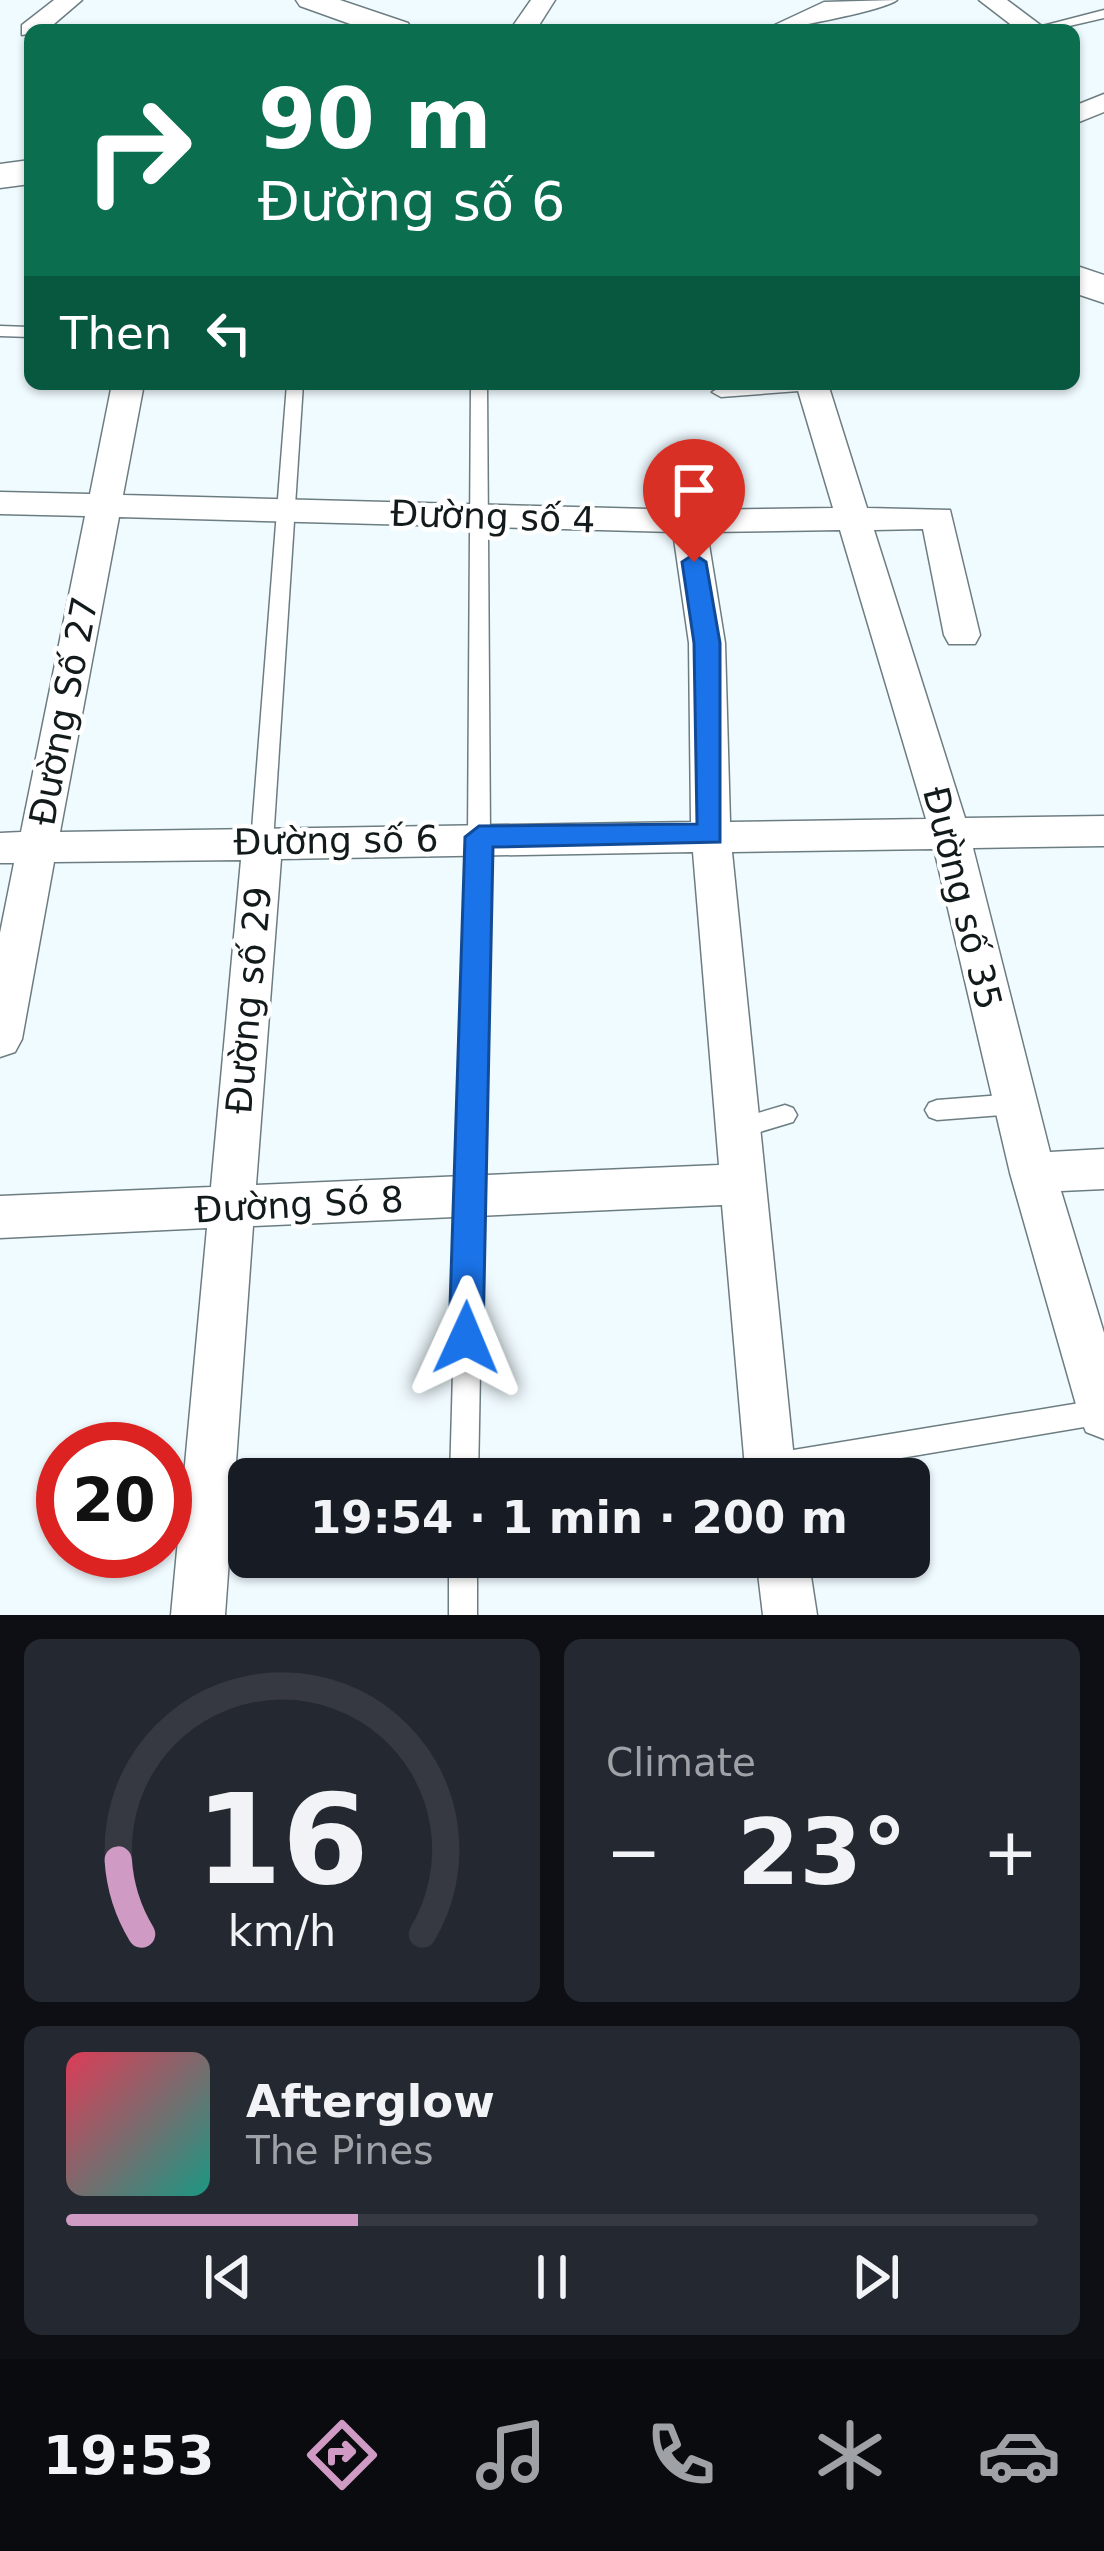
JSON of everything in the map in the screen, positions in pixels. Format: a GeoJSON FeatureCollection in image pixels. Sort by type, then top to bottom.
{"type":"FeatureCollection","features":[{"type":"Feature","properties":{"kind":"street"},"geometry":{"type":"LineString","coordinates":[[39,24],[70,0]]}},
{"type":"Feature","properties":{"kind":"street"},"geometry":{"type":"LineString","coordinates":[[311,0],[380,24]]}},
{"type":"Feature","properties":{"kind":"street"},"geometry":{"type":"LineString","coordinates":[[790,24],[824,9],[885,0]]}},
{"type":"Feature","properties":{"kind":"street"},"geometry":{"type":"LineString","coordinates":[[991,0],[1025,24]]}},
{"type":"Feature","properties":{"kind":"street","name":"Đường Số 27"},"geometry":{"type":"LineString","coordinates":[[0,1040],[19,847],[127,390]]}},
{"type":"Feature","properties":{"kind":"street","name":"Đường số 35"},"geometry":{"type":"LineString","coordinates":[[814,390],[950,833],[1033,1173],[1103,1413]]}},
{"type":"Feature","properties":{"kind":"street","name":"Đường số 4"},"geometry":{"type":"LineString","coordinates":[[0,503],[688,521],[852,515],[938,518],[962,635]]}},
{"type":"Feature","properties":{"kind":"street"},"geometry":{"type":"LineString","coordinates":[[688,521],[707,643],[711,835],[768,1458]]}},
{"type":"Feature","properties":{"kind":"street","name":"Đường số 6"},"geometry":{"type":"LineString","coordinates":[[19,847],[1104,831]]}},
{"type":"Feature","properties":{"kind":"street","name":"Đường số 29"},"geometry":{"type":"LineString","coordinates":[[198,1615],[262,842]]}},
{"type":"Feature","properties":{"kind":"street"},"geometry":{"type":"LineString","coordinates":[[1033,1173],[1104,1169]]}},
{"type":"Feature","properties":{"kind":"street","name":"Đường Só 8"},"geometry":{"type":"LineString","coordinates":[[0,1217],[741,1184]]}},
{"type":"Feature","properties":{"kind":"street"},"geometry":{"type":"LineString","coordinates":[[785,1578],[790,1615]]}},
{"type":"Feature","properties":{"kind":"lane"},"geometry":{"type":"LineString","coordinates":[[1060,24],[1104,14]]}},
{"type":"Feature","properties":{"kind":"lane","name":"Đường số 29"},"geometry":{"type":"LineString","coordinates":[[262,842],[296,390]]}},
{"type":"Feature","properties":{"kind":"lane"},"geometry":{"type":"LineString","coordinates":[[464,1458],[479,837],[479,390]]}},
{"type":"Feature","properties":{"kind":"lane"},"geometry":{"type":"LineString","coordinates":[[721,392],[744,390]]}},
{"type":"Feature","properties":{"kind":"lane"},"geometry":{"type":"LineString","coordinates":[[937,1110],[1015,1104]]}},
{"type":"Feature","properties":{"kind":"lane"},"geometry":{"type":"LineString","coordinates":[[740,1128],[785,1115]]}},
{"type":"Feature","properties":{"kind":"lane"},"geometry":{"type":"LineString","coordinates":[[853,1458],[1103,1413]]}},
{"type":"Feature","properties":{"kind":"lane"},"geometry":{"type":"LineString","coordinates":[[463,1615],[464,1578]]}},
{"type":"Feature","properties":{"kind":"route"},"geometry":{"type":"LineString","coordinates":[[466,1338],[479,837],[711,835],[707,643],[694,562]]}}]}
